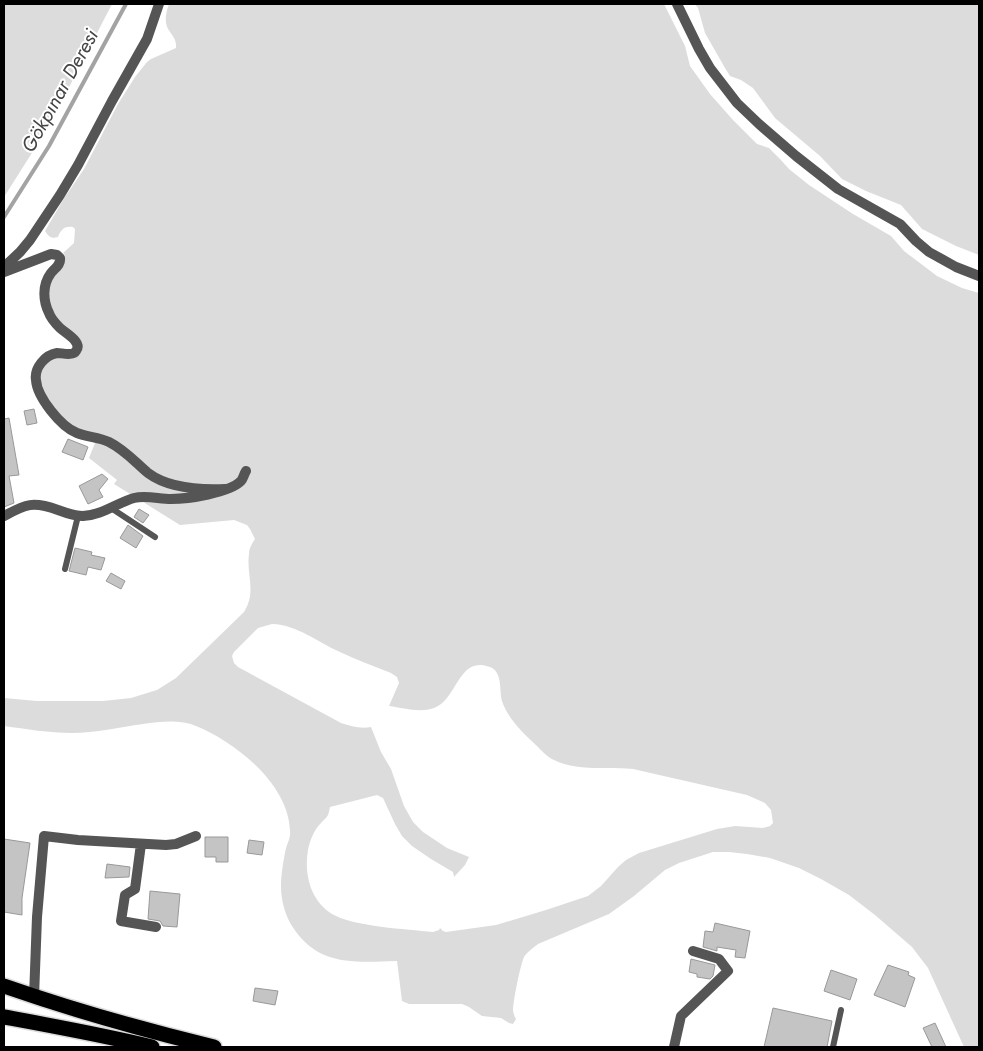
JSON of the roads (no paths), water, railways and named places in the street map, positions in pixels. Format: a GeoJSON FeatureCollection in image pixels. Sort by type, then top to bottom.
{"type":"FeatureCollection","features":[{"type":"Feature","properties":{"kind":"highway"},"geometry":{"type":"LineString","coordinates":[[4,986],[34,997],[214,1047]]}},
{"type":"Feature","properties":{"kind":"highway"},"geometry":{"type":"LineString","coordinates":[[4,1017],[152,1047]]}},
{"type":"Feature","properties":{"kind":"street"},"geometry":{"type":"LineString","coordinates":[[4,268],[30,240],[60,196],[147,39],[159,4]]}},
{"type":"Feature","properties":{"kind":"street"},"geometry":{"type":"LineString","coordinates":[[677,4],[710,68],[737,103],[759,124],[838,189],[854,200],[900,224],[929,252],[956,267],[979,276]]}},
{"type":"Feature","properties":{"kind":"street"},"geometry":{"type":"LineString","coordinates":[[4,272],[51,254],[59,257],[60,262],[47,281],[44,301],[50,316],[74,340],[77,349],[73,353],[58,353],[49,356],[39,366],[36,378],[44,400],[62,423],[73,432],[114,445],[150,474],[158,478],[192,488],[206,490],[225,489]]}},
{"type":"Feature","properties":{"kind":"street"},"geometry":{"type":"LineString","coordinates":[[4,516],[20,508],[35,504],[68,514],[87,516],[138,497],[185,499],[225,489],[241,481],[246,471]]}},
{"type":"Feature","properties":{"kind":"street"},"geometry":{"type":"LineString","coordinates":[[34,997],[37,917],[44,836],[160,845],[176,844],[196,836]]}},
{"type":"Feature","properties":{"kind":"street"},"geometry":{"type":"LineString","coordinates":[[141,844],[135,890],[125,895],[121,921],[156,927]]}},
{"type":"Feature","properties":{"kind":"street"},"geometry":{"type":"LineString","coordinates":[[674,1047],[681,1016],[728,971],[719,960],[693,951]]}},
{"type":"Feature","properties":{"kind":"lane"},"geometry":{"type":"LineString","coordinates":[[111,508],[155,537]]}},
{"type":"Feature","properties":{"kind":"lane"},"geometry":{"type":"LineString","coordinates":[[65,570],[78,516]]}},
{"type":"Feature","properties":{"kind":"lane"},"geometry":{"type":"LineString","coordinates":[[833,1047],[842,1010]]}},
{"type":"Feature","properties":{"kind":"waterway","name":"Gökpınar Deresi"},"geometry":{"type":"LineString","coordinates":[[4,217],[49,146],[126,4]]}}]}
